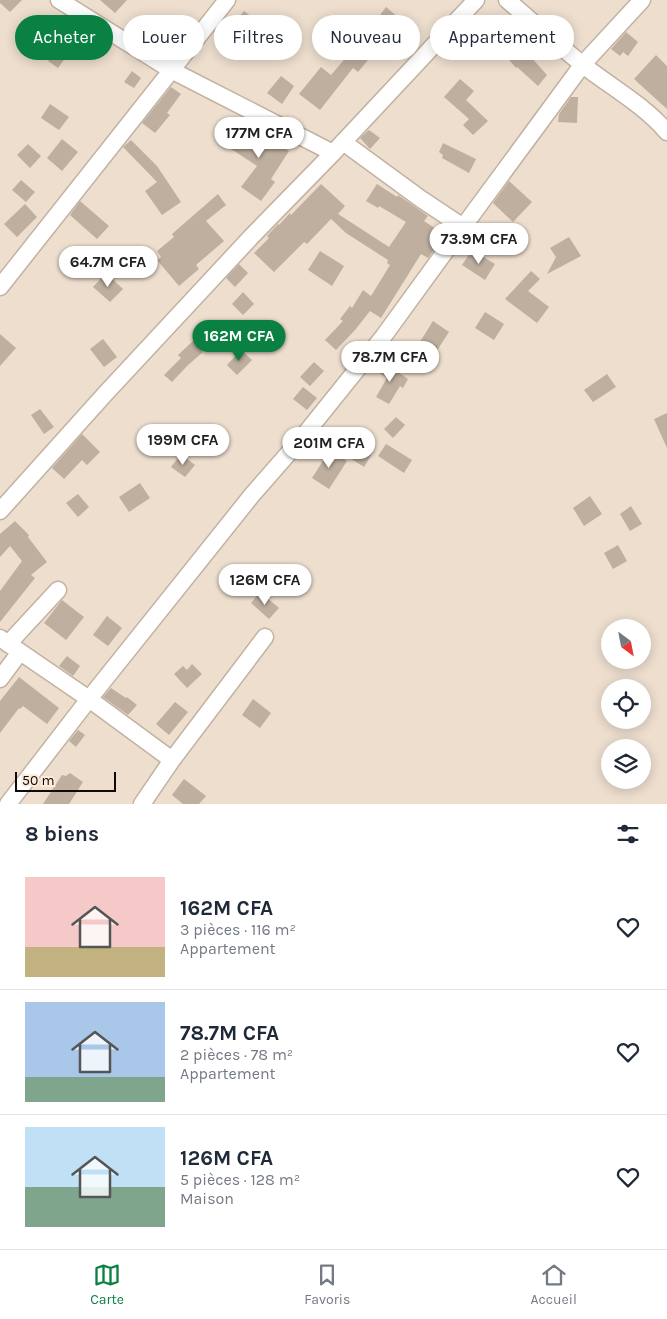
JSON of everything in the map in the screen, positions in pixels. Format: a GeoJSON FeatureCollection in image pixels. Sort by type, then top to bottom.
{"type":"FeatureCollection","features":[{"type":"Feature","properties":{"kind":"street"},"geometry":{"type":"LineString","coordinates":[[59,0],[172,70],[338,148],[463,227]]}},
{"type":"Feature","properties":{"kind":"street"},"geometry":{"type":"LineString","coordinates":[[0,286],[228,0]]}},
{"type":"Feature","properties":{"kind":"street"},"geometry":{"type":"LineString","coordinates":[[0,511],[105,394],[476,0]]}},
{"type":"Feature","properties":{"kind":"street"},"geometry":{"type":"LineString","coordinates":[[507,0],[583,64],[646,112],[667,132]]}},
{"type":"Feature","properties":{"kind":"street"},"geometry":{"type":"LineString","coordinates":[[8,804],[89,699],[252,495],[312,426],[371,353],[583,64],[642,0]]}},
{"type":"Feature","properties":{"kind":"street"},"geometry":{"type":"LineString","coordinates":[[0,680],[9,645],[58,590]]}},
{"type":"Feature","properties":{"kind":"street"},"geometry":{"type":"LineString","coordinates":[[142,804],[172,760],[265,637]]}},
{"type":"Feature","properties":{"kind":"street"},"geometry":{"type":"LineString","coordinates":[[9,645],[89,699],[172,760]]}},
{"type":"Feature","properties":{"kind":"building"},"geometry":{"type":"Polygon","coordinates":[[[0,0],[22,0],[10,12],[0,3],[0,0]]]}},
{"type":"Feature","properties":{"kind":"building"},"geometry":{"type":"Polygon","coordinates":[[[100,0],[127,0],[115,13],[100,0]]]}},
{"type":"Feature","properties":{"kind":"building"},"geometry":{"type":"Polygon","coordinates":[[[386,7],[395,15],[380,15],[386,7]]]}},
{"type":"Feature","properties":{"kind":"building"},"geometry":{"type":"Polygon","coordinates":[[[244,11],[249,15],[241,15],[244,11]]]}},
{"type":"Feature","properties":{"kind":"building"},"geometry":{"type":"Polygon","coordinates":[[[626,32],[638,42],[628,56],[623,52],[620,56],[611,49],[626,32]]]}},
{"type":"Feature","properties":{"kind":"building"},"geometry":{"type":"Polygon","coordinates":[[[656,55],[667,66],[667,109],[634,79],[656,55]]]}},
{"type":"Feature","properties":{"kind":"building"},"geometry":{"type":"Polygon","coordinates":[[[49,60],[64,60],[58,68],[49,60]]]}},
{"type":"Feature","properties":{"kind":"building"},"geometry":{"type":"Polygon","coordinates":[[[344,60],[368,60],[358,72],[353,68],[320,110],[299,94],[321,67],[331,75],[344,60]]]}},
{"type":"Feature","properties":{"kind":"building"},"geometry":{"type":"Polygon","coordinates":[[[509,60],[534,60],[547,75],[538,86],[509,60]]]}},
{"type":"Feature","properties":{"kind":"building"},"geometry":{"type":"Polygon","coordinates":[[[132,71],[141,78],[134,88],[124,82],[132,71]]]}},
{"type":"Feature","properties":{"kind":"building"},"geometry":{"type":"Polygon","coordinates":[[[281,76],[294,86],[282,104],[267,93],[281,76]]]}},
{"type":"Feature","properties":{"kind":"building"},"geometry":{"type":"Polygon","coordinates":[[[460,79],[474,91],[466,100],[488,121],[473,135],[463,125],[469,119],[444,97],[460,79]]]}},
{"type":"Feature","properties":{"kind":"building"},"geometry":{"type":"Polygon","coordinates":[[[171,87],[181,94],[167,113],[170,115],[155,133],[142,123],[171,87]]]}},
{"type":"Feature","properties":{"kind":"building"},"geometry":{"type":"Polygon","coordinates":[[[571,97],[578,97],[577,123],[558,122],[559,114],[571,97]]]}},
{"type":"Feature","properties":{"kind":"building"},"geometry":{"type":"Polygon","coordinates":[[[50,104],[69,117],[59,130],[41,118],[50,104]]]}},
{"type":"Feature","properties":{"kind":"building"},"geometry":{"type":"Polygon","coordinates":[[[244,123],[289,151],[271,179],[275,182],[261,201],[241,187],[257,166],[228,147],[244,123]]]}},
{"type":"Feature","properties":{"kind":"building"},"geometry":{"type":"Polygon","coordinates":[[[369,130],[380,138],[370,149],[360,138],[369,130]]]}},
{"type":"Feature","properties":{"kind":"building"},"geometry":{"type":"Polygon","coordinates":[[[62,139],[78,152],[62,171],[47,158],[62,139]]]}},
{"type":"Feature","properties":{"kind":"building"},"geometry":{"type":"Polygon","coordinates":[[[131,140],[157,166],[181,202],[162,215],[145,191],[157,182],[123,147],[131,140]]]}},
{"type":"Feature","properties":{"kind":"building"},"geometry":{"type":"Polygon","coordinates":[[[443,143],[476,159],[469,173],[442,158],[443,155],[439,152],[443,143]]]}},
{"type":"Feature","properties":{"kind":"building"},"geometry":{"type":"Polygon","coordinates":[[[28,144],[41,156],[30,168],[17,155],[28,144]]]}},
{"type":"Feature","properties":{"kind":"building"},"geometry":{"type":"Polygon","coordinates":[[[21,180],[35,192],[26,202],[12,190],[21,180]]]}},
{"type":"Feature","properties":{"kind":"building"},"geometry":{"type":"Polygon","coordinates":[[[509,181],[532,202],[513,222],[493,203],[509,181]]]}},
{"type":"Feature","properties":{"kind":"building"},"geometry":{"type":"Polygon","coordinates":[[[321,184],[345,206],[338,214],[389,247],[406,222],[379,206],[378,208],[366,201],[377,184],[397,197],[398,195],[428,216],[424,221],[445,235],[428,258],[421,254],[381,318],[370,311],[336,350],[325,340],[343,321],[340,319],[350,306],[352,308],[363,290],[371,296],[390,265],[387,263],[388,260],[346,233],[331,219],[307,244],[304,242],[274,272],[254,253],[269,238],[267,236],[278,224],[290,213],[291,215],[321,184]]]}},
{"type":"Feature","properties":{"kind":"building"},"geometry":{"type":"Polygon","coordinates":[[[218,194],[226,205],[206,221],[224,241],[196,265],[199,269],[179,286],[157,260],[161,257],[157,251],[174,237],[172,234],[218,194]]]}},
{"type":"Feature","properties":{"kind":"building"},"geometry":{"type":"Polygon","coordinates":[[[80,201],[109,226],[97,239],[70,215],[80,201]]]}},
{"type":"Feature","properties":{"kind":"building"},"geometry":{"type":"Polygon","coordinates":[[[25,204],[37,217],[17,237],[4,224],[25,204]]]}},
{"type":"Feature","properties":{"kind":"building"},"geometry":{"type":"Polygon","coordinates":[[[569,237],[581,256],[547,274],[556,257],[550,248],[569,237]]]}},
{"type":"Feature","properties":{"kind":"building"},"geometry":{"type":"Polygon","coordinates":[[[472,250],[495,264],[485,280],[462,265],[472,250]]]}},
{"type":"Feature","properties":{"kind":"building"},"geometry":{"type":"Polygon","coordinates":[[[320,251],[344,266],[332,286],[308,270],[320,251]]]}},
{"type":"Feature","properties":{"kind":"building"},"geometry":{"type":"Polygon","coordinates":[[[239,264],[248,273],[235,287],[226,278],[239,264]]]}},
{"type":"Feature","properties":{"kind":"building"},"geometry":{"type":"Polygon","coordinates":[[[531,271],[540,279],[528,291],[549,307],[537,323],[505,299],[531,271]]]}},
{"type":"Feature","properties":{"kind":"building"},"geometry":{"type":"Polygon","coordinates":[[[106,273],[123,289],[110,302],[93,287],[106,273]]]}},
{"type":"Feature","properties":{"kind":"building"},"geometry":{"type":"Polygon","coordinates":[[[243,292],[254,304],[243,315],[232,304],[243,292]]]}},
{"type":"Feature","properties":{"kind":"building"},"geometry":{"type":"Polygon","coordinates":[[[485,312],[504,324],[494,340],[475,328],[485,312]]]}},
{"type":"Feature","properties":{"kind":"building"},"geometry":{"type":"Polygon","coordinates":[[[433,321],[449,332],[434,355],[418,345],[433,321]]]}},
{"type":"Feature","properties":{"kind":"building"},"geometry":{"type":"Polygon","coordinates":[[[271,322],[285,335],[274,347],[260,334],[271,322]]]}},
{"type":"Feature","properties":{"kind":"building"},"geometry":{"type":"Polygon","coordinates":[[[0,334],[16,348],[0,366],[0,334]]]}},
{"type":"Feature","properties":{"kind":"building"},"geometry":{"type":"Polygon","coordinates":[[[103,339],[117,357],[104,367],[90,349],[103,339]]]}},
{"type":"Feature","properties":{"kind":"building"},"geometry":{"type":"Polygon","coordinates":[[[193,341],[203,352],[172,382],[164,375],[181,358],[178,355],[193,341]]]}},
{"type":"Feature","properties":{"kind":"building"},"geometry":{"type":"Polygon","coordinates":[[[241,350],[252,360],[237,375],[227,365],[241,350]]]}},
{"type":"Feature","properties":{"kind":"building"},"geometry":{"type":"Polygon","coordinates":[[[314,362],[324,371],[310,386],[300,377],[314,362]]]}},
{"type":"Feature","properties":{"kind":"building"},"geometry":{"type":"Polygon","coordinates":[[[384,363],[408,379],[403,388],[400,386],[389,404],[376,397],[387,378],[378,372],[384,363]]]}},
{"type":"Feature","properties":{"kind":"building"},"geometry":{"type":"Polygon","coordinates":[[[607,374],[616,387],[593,402],[584,390],[607,374]]]}},
{"type":"Feature","properties":{"kind":"building"},"geometry":{"type":"Polygon","coordinates":[[[303,387],[317,398],[307,410],[293,399],[303,387]]]}},
{"type":"Feature","properties":{"kind":"building"},"geometry":{"type":"Polygon","coordinates":[[[40,409],[54,427],[44,434],[31,415],[40,409]]]}},
{"type":"Feature","properties":{"kind":"building"},"geometry":{"type":"Polygon","coordinates":[[[667,413],[667,448],[654,419],[667,413]]]}},
{"type":"Feature","properties":{"kind":"building"},"geometry":{"type":"Polygon","coordinates":[[[396,417],[405,425],[393,438],[384,429],[396,417]]]}},
{"type":"Feature","properties":{"kind":"building"},"geometry":{"type":"Polygon","coordinates":[[[82,434],[100,452],[87,465],[82,460],[64,479],[52,468],[82,434]]]}},
{"type":"Feature","properties":{"kind":"building"},"geometry":{"type":"Polygon","coordinates":[[[359,444],[373,452],[364,467],[350,458],[359,444]]]}},
{"type":"Feature","properties":{"kind":"building"},"geometry":{"type":"Polygon","coordinates":[[[386,444],[412,460],[404,473],[378,456],[386,444]]]}},
{"type":"Feature","properties":{"kind":"building"},"geometry":{"type":"Polygon","coordinates":[[[330,450],[347,461],[329,489],[312,478],[330,450]]]}},
{"type":"Feature","properties":{"kind":"building"},"geometry":{"type":"Polygon","coordinates":[[[181,454],[195,465],[185,477],[171,467],[181,454]]]}},
{"type":"Feature","properties":{"kind":"building"},"geometry":{"type":"Polygon","coordinates":[[[140,483],[150,498],[129,512],[119,497],[140,483]]]}},
{"type":"Feature","properties":{"kind":"building"},"geometry":{"type":"Polygon","coordinates":[[[78,494],[89,507],[78,517],[66,503],[78,494]]]}},
{"type":"Feature","properties":{"kind":"building"},"geometry":{"type":"Polygon","coordinates":[[[590,496],[602,514],[584,526],[573,508],[590,496]]]}},
{"type":"Feature","properties":{"kind":"building"},"geometry":{"type":"Polygon","coordinates":[[[631,506],[642,524],[630,531],[620,514],[631,506]]]}},
{"type":"Feature","properties":{"kind":"building"},"geometry":{"type":"Polygon","coordinates":[[[15,521],[29,535],[28,537],[47,562],[31,575],[35,578],[0,622],[0,591],[22,561],[10,546],[0,557],[0,534],[15,521]]]}},
{"type":"Feature","properties":{"kind":"building"},"geometry":{"type":"Polygon","coordinates":[[[618,545],[627,561],[613,569],[604,553],[618,545]]]}},
{"type":"Feature","properties":{"kind":"building"},"geometry":{"type":"Polygon","coordinates":[[[260,592],[279,608],[269,619],[251,603],[260,592]]]}},
{"type":"Feature","properties":{"kind":"building"},"geometry":{"type":"Polygon","coordinates":[[[62,600],[84,617],[66,640],[44,623],[62,600]]]}},
{"type":"Feature","properties":{"kind":"building"},"geometry":{"type":"Polygon","coordinates":[[[107,616],[122,628],[108,646],[93,635],[107,616]]]}},
{"type":"Feature","properties":{"kind":"building"},"geometry":{"type":"Polygon","coordinates":[[[67,656],[80,666],[73,676],[59,666],[67,656]]]}},
{"type":"Feature","properties":{"kind":"building"},"geometry":{"type":"Polygon","coordinates":[[[192,664],[202,674],[187,688],[174,674],[183,666],[187,670],[192,664]]]}},
{"type":"Feature","properties":{"kind":"building"},"geometry":{"type":"Polygon","coordinates":[[[19,677],[59,708],[47,724],[23,706],[19,708],[0,733],[0,701],[19,677]]]}},
{"type":"Feature","properties":{"kind":"building"},"geometry":{"type":"Polygon","coordinates":[[[111,688],[137,705],[128,715],[103,697],[111,688]]]}},
{"type":"Feature","properties":{"kind":"building"},"geometry":{"type":"Polygon","coordinates":[[[253,699],[271,713],[260,728],[242,715],[253,699]]]}},
{"type":"Feature","properties":{"kind":"building"},"geometry":{"type":"Polygon","coordinates":[[[175,702],[188,712],[169,735],[156,724],[175,702]]]}},
{"type":"Feature","properties":{"kind":"building"},"geometry":{"type":"Polygon","coordinates":[[[78,730],[85,735],[76,747],[69,741],[78,730]]]}},
{"type":"Feature","properties":{"kind":"building"},"geometry":{"type":"Polygon","coordinates":[[[70,773],[83,782],[69,804],[43,804],[62,775],[66,776],[70,773]]]}},
{"type":"Feature","properties":{"kind":"building"},"geometry":{"type":"Polygon","coordinates":[[[184,779],[206,796],[199,804],[183,804],[172,795],[184,779]]]}}]}
